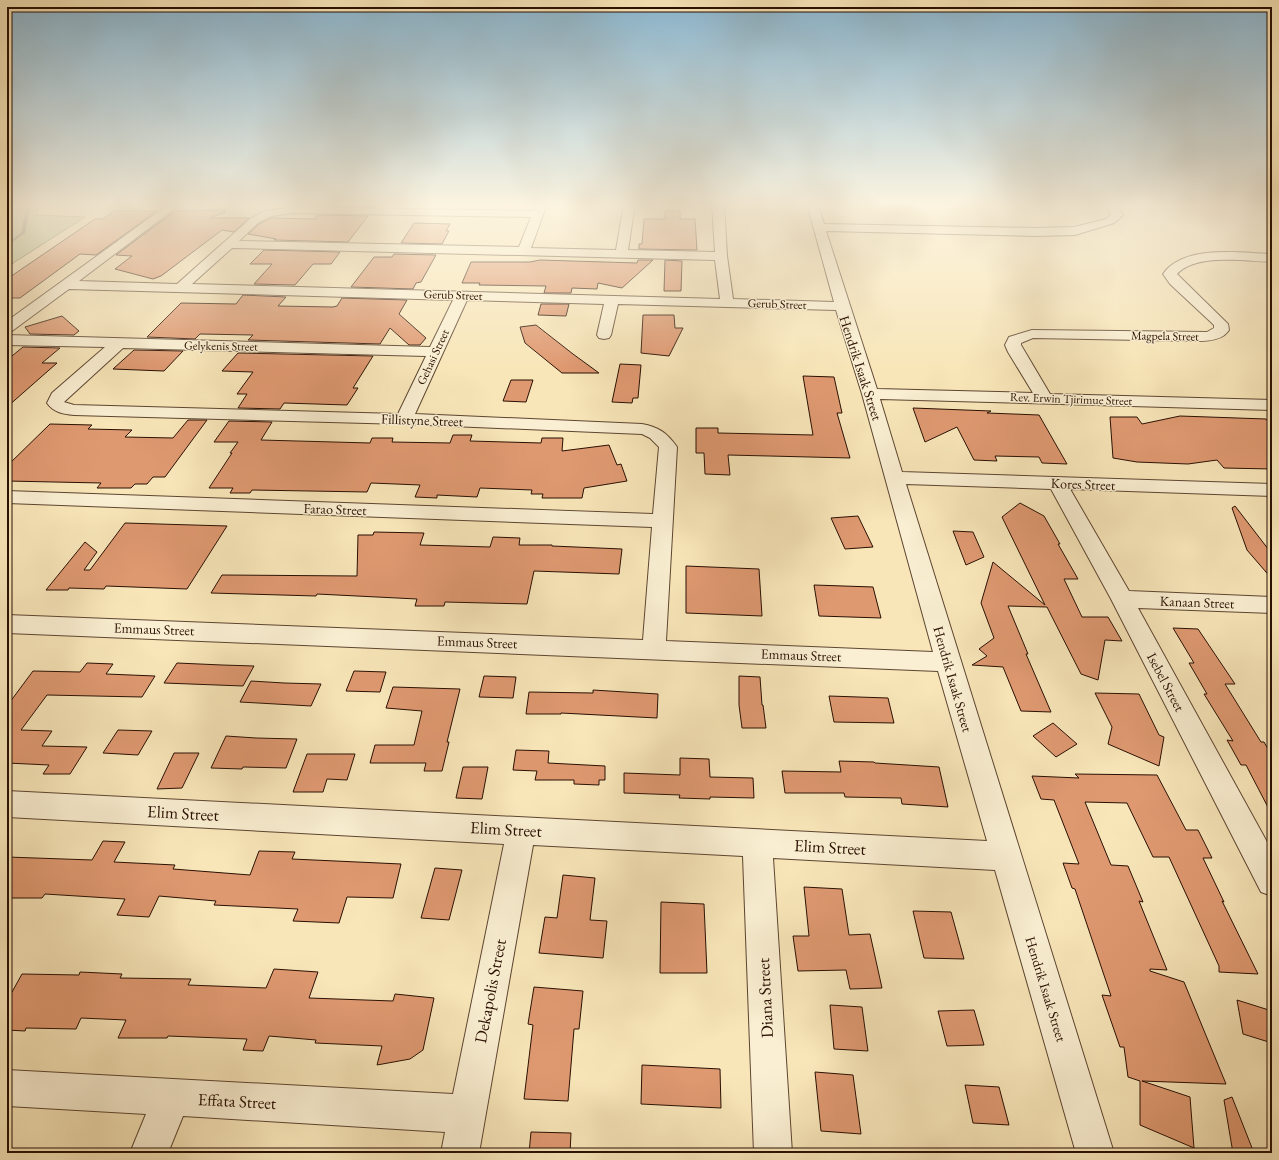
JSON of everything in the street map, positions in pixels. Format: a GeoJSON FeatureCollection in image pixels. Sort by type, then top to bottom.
{"type":"FeatureCollection","features":[{"type":"Feature","properties":{"kind":"street"},"geometry":{"type":"LineString","coordinates":[[7,328],[101,258]]}},
{"type":"Feature","properties":{"kind":"street"},"geometry":{"type":"LineString","coordinates":[[180,288],[213,258]]}},
{"type":"Feature","properties":{"kind":"street"},"geometry":{"type":"LineString","coordinates":[[721,258],[727,302]]}},
{"type":"Feature","properties":{"kind":"street","name":"Hendrik Isaak Street"},"geometry":{"type":"LineString","coordinates":[[828,258],[870,394],[948,662],[1095,1153]]}},
{"type":"Feature","properties":{"kind":"street","name":"Magpela Street"},"geometry":{"type":"LineString","coordinates":[[1044,398],[1016,352],[1013,345],[1014,340],[1032,334],[1210,336],[1222,330],[1221,324],[1170,274],[1173,270],[1186,261],[1195,259],[1246,258]]}},
{"type":"Feature","properties":{"kind":"street"},"geometry":{"type":"LineString","coordinates":[[1254,258],[1272,272]]}},
{"type":"Feature","properties":{"kind":"street","name":"Gerub Street"},"geometry":{"type":"LineString","coordinates":[[64,285],[842,306]]}},
{"type":"Feature","properties":{"kind":"street","name":"Gehasi Street"},"geometry":{"type":"LineString","coordinates":[[404,419],[462,295]]}},
{"type":"Feature","properties":{"kind":"street"},"geometry":{"type":"LineString","coordinates":[[604,335],[612,300]]}},
{"type":"Feature","properties":{"kind":"street","name":"Gelykenis Street"},"geometry":{"type":"LineString","coordinates":[[7,340],[435,352]]}},
{"type":"Feature","properties":{"kind":"street","name":"Fillistyne Street"},"geometry":{"type":"LineString","coordinates":[[118,344],[58,396],[55,403],[59,406],[74,410],[404,419],[630,428],[643,429],[655,433],[663,438],[668,447],[654,649]]}},
{"type":"Feature","properties":{"kind":"street","name":"Rev. Erwin Tjirimue Street"},"geometry":{"type":"LineString","coordinates":[[870,394],[1272,405]]}},
{"type":"Feature","properties":{"kind":"street","name":"Kores Street"},"geometry":{"type":"LineString","coordinates":[[895,478],[1272,490]]}},
{"type":"Feature","properties":{"kind":"street","name":"Isebel Street"},"geometry":{"type":"LineString","coordinates":[[1057,483],[1122,599],[1272,881]]}},
{"type":"Feature","properties":{"kind":"street","name":"Farao Street"},"geometry":{"type":"LineString","coordinates":[[7,497],[663,521]]}},
{"type":"Feature","properties":{"kind":"street","name":"Kanaan Street"},"geometry":{"type":"LineString","coordinates":[[1122,599],[1272,605]]}},
{"type":"Feature","properties":{"kind":"street","name":"Emmaus Street"},"geometry":{"type":"LineString","coordinates":[[7,624],[948,662]]}},
{"type":"Feature","properties":{"kind":"street","name":"Elim Street"},"geometry":{"type":"LineString","coordinates":[[7,804],[1006,856]]}},
{"type":"Feature","properties":{"kind":"street","name":"Dekapolis Street"},"geometry":{"type":"LineString","coordinates":[[460,1153],[521,830]]}},
{"type":"Feature","properties":{"kind":"street","name":"Diana Street"},"geometry":{"type":"LineString","coordinates":[[757,844],[773,1153]]}},
{"type":"Feature","properties":{"kind":"street","name":"Effata Street"},"geometry":{"type":"LineString","coordinates":[[7,1088],[467,1114]]}},
{"type":"Feature","properties":{"kind":"street"},"geometry":{"type":"LineString","coordinates":[[149,1153],[172,1098]]}},
{"type":"Feature","properties":{"kind":"green space"},"geometry":{"type":"Polygon","coordinates":[[[7,258],[21,258],[7,267],[7,258]]]}},
{"type":"Feature","properties":{"kind":"building"},"geometry":{"type":"Polygon","coordinates":[[[38,258],[74,258],[20,298],[7,298],[7,279],[38,258]]]}},
{"type":"Feature","properties":{"kind":"building"},"geometry":{"type":"Polygon","coordinates":[[[129,258],[185,258],[161,276],[153,279],[115,269],[129,258]]]}},
{"type":"Feature","properties":{"kind":"building"},"geometry":{"type":"Polygon","coordinates":[[[256,258],[335,258],[331,264],[313,264],[295,285],[254,284],[272,264],[250,264],[256,258]]]}},
{"type":"Feature","properties":{"kind":"building"},"geometry":{"type":"Polygon","coordinates":[[[373,258],[434,258],[421,282],[416,283],[413,289],[351,287],[373,258]]]}},
{"type":"Feature","properties":{"kind":"building"},"geometry":{"type":"Polygon","coordinates":[[[540,260],[637,263],[638,260],[653,260],[622,288],[598,283],[597,289],[572,288],[571,293],[544,293],[546,286],[479,285],[480,283],[462,283],[471,262],[530,262],[540,260]]]}},
{"type":"Feature","properties":{"kind":"building"},"geometry":{"type":"Polygon","coordinates":[[[665,260],[682,261],[681,291],[664,291],[665,260]]]}},
{"type":"Feature","properties":{"kind":"building"},"geometry":{"type":"Polygon","coordinates":[[[243,295],[286,297],[278,306],[333,307],[337,306],[342,298],[407,300],[399,314],[426,338],[420,345],[409,345],[390,328],[380,344],[248,340],[253,335],[200,334],[195,339],[147,337],[181,303],[236,304],[243,295]]]}},
{"type":"Feature","properties":{"kind":"building"},"geometry":{"type":"Polygon","coordinates":[[[541,304],[569,304],[566,316],[538,315],[541,304]]]}},
{"type":"Feature","properties":{"kind":"building"},"geometry":{"type":"Polygon","coordinates":[[[643,315],[674,315],[675,328],[683,328],[669,356],[641,353],[643,315]]]}},
{"type":"Feature","properties":{"kind":"building"},"geometry":{"type":"Polygon","coordinates":[[[62,316],[79,331],[74,335],[30,334],[25,327],[62,316]]]}},
{"type":"Feature","properties":{"kind":"building"},"geometry":{"type":"Polygon","coordinates":[[[536,325],[599,373],[562,373],[525,343],[520,327],[536,325]]]}},
{"type":"Feature","properties":{"kind":"building"},"geometry":{"type":"Polygon","coordinates":[[[23,347],[60,348],[42,363],[57,363],[7,407],[7,360],[23,347]]]}},
{"type":"Feature","properties":{"kind":"building"},"geometry":{"type":"Polygon","coordinates":[[[134,350],[183,351],[164,371],[113,369],[134,350]]]}},
{"type":"Feature","properties":{"kind":"building"},"geometry":{"type":"Polygon","coordinates":[[[238,353],[373,356],[353,388],[358,388],[347,405],[284,403],[280,409],[238,408],[247,394],[237,394],[253,372],[222,371],[238,353]]]}},
{"type":"Feature","properties":{"kind":"building"},"geometry":{"type":"Polygon","coordinates":[[[620,364],[641,365],[638,398],[633,398],[632,403],[612,402],[620,364]]]}},
{"type":"Feature","properties":{"kind":"building"},"geometry":{"type":"Polygon","coordinates":[[[803,376],[834,377],[842,413],[837,413],[850,458],[728,455],[730,475],[705,474],[704,453],[696,453],[696,428],[718,428],[718,433],[813,435],[803,376]]]}},
{"type":"Feature","properties":{"kind":"building"},"geometry":{"type":"Polygon","coordinates":[[[511,380],[533,380],[526,402],[503,401],[511,380]]]}},
{"type":"Feature","properties":{"kind":"building"},"geometry":{"type":"Polygon","coordinates":[[[913,408],[991,411],[987,413],[1039,415],[1067,464],[1042,463],[1039,457],[995,456],[997,461],[974,460],[957,427],[925,442],[913,408]]]}},
{"type":"Feature","properties":{"kind":"building"},"geometry":{"type":"Polygon","coordinates":[[[1180,416],[1266,419],[1272,426],[1272,469],[1224,468],[1217,460],[1188,464],[1137,462],[1113,458],[1110,417],[1137,417],[1142,424],[1180,416]]]}},
{"type":"Feature","properties":{"kind":"building"},"geometry":{"type":"Polygon","coordinates":[[[188,420],[207,420],[165,477],[153,477],[147,484],[135,484],[131,488],[97,488],[101,483],[7,481],[7,466],[50,424],[92,425],[88,429],[132,430],[125,437],[173,438],[188,420]]]}},
{"type":"Feature","properties":{"kind":"building"},"geometry":{"type":"Polygon","coordinates":[[[229,421],[272,422],[261,440],[370,443],[372,438],[393,438],[392,442],[450,443],[453,435],[472,435],[470,441],[541,443],[542,438],[563,438],[562,451],[609,445],[617,465],[621,464],[627,481],[584,488],[582,498],[542,498],[543,494],[531,494],[532,490],[480,488],[477,497],[437,495],[437,498],[415,497],[420,485],[371,483],[367,492],[252,490],[250,493],[230,493],[233,488],[209,488],[238,442],[214,442],[229,421]]]}},
{"type":"Feature","properties":{"kind":"building"},"geometry":{"type":"Polygon","coordinates":[[[1020,503],[1044,516],[1060,544],[1058,544],[1078,579],[1064,579],[1082,617],[1108,617],[1122,641],[1105,640],[1098,680],[1081,674],[1047,607],[1008,606],[1028,654],[1026,654],[1051,712],[1021,711],[1003,667],[972,665],[987,656],[979,649],[994,638],[981,603],[993,562],[1045,605],[1002,517],[1020,503]]]}},
{"type":"Feature","properties":{"kind":"building"},"geometry":{"type":"Polygon","coordinates":[[[1235,506],[1272,554],[1272,579],[1247,550],[1232,508],[1235,506]]]}},
{"type":"Feature","properties":{"kind":"building"},"geometry":{"type":"Polygon","coordinates":[[[858,516],[873,547],[845,549],[831,518],[858,516]]]}},
{"type":"Feature","properties":{"kind":"building"},"geometry":{"type":"Polygon","coordinates":[[[125,523],[227,526],[187,589],[106,586],[104,589],[69,588],[68,590],[46,590],[85,542],[97,552],[84,570],[90,570],[125,523]]]}},
{"type":"Feature","properties":{"kind":"building"},"geometry":{"type":"Polygon","coordinates":[[[953,531],[973,532],[984,557],[966,565],[953,531]]]}},
{"type":"Feature","properties":{"kind":"building"},"geometry":{"type":"Polygon","coordinates":[[[374,532],[424,533],[420,545],[490,547],[493,537],[520,538],[519,545],[552,545],[622,549],[619,574],[534,571],[527,604],[445,602],[444,606],[415,606],[417,599],[317,594],[316,596],[211,593],[222,575],[357,576],[358,535],[373,535],[374,532]]]}},
{"type":"Feature","properties":{"kind":"building"},"geometry":{"type":"Polygon","coordinates":[[[686,566],[759,569],[762,616],[686,613],[686,566]]]}},
{"type":"Feature","properties":{"kind":"building"},"geometry":{"type":"Polygon","coordinates":[[[814,585],[873,587],[881,618],[819,616],[814,585]]]}},
{"type":"Feature","properties":{"kind":"building"},"geometry":{"type":"Polygon","coordinates":[[[1173,628],[1198,629],[1235,684],[1225,684],[1261,742],[1264,742],[1272,756],[1272,815],[1246,765],[1241,765],[1227,740],[1233,741],[1204,694],[1207,694],[1189,663],[1194,663],[1173,628]]]}},
{"type":"Feature","properties":{"kind":"building"},"geometry":{"type":"Polygon","coordinates":[[[87,663],[113,664],[106,674],[155,676],[142,697],[47,695],[21,730],[52,731],[42,746],[87,747],[70,774],[43,774],[49,765],[7,763],[7,706],[33,671],[80,672],[87,663]]]}},
{"type":"Feature","properties":{"kind":"building"},"geometry":{"type":"Polygon","coordinates":[[[177,663],[254,666],[243,686],[164,683],[177,663]]]}},
{"type":"Feature","properties":{"kind":"building"},"geometry":{"type":"Polygon","coordinates":[[[354,671],[386,672],[380,692],[346,691],[354,671]]]}},
{"type":"Feature","properties":{"kind":"building"},"geometry":{"type":"Polygon","coordinates":[[[484,676],[516,677],[513,698],[479,697],[484,676]]]}},
{"type":"Feature","properties":{"kind":"building"},"geometry":{"type":"Polygon","coordinates":[[[739,676],[760,677],[762,705],[766,728],[742,728],[739,705],[739,676]]]}},
{"type":"Feature","properties":{"kind":"building"},"geometry":{"type":"Polygon","coordinates":[[[251,681],[321,684],[311,706],[240,702],[251,681]]]}},
{"type":"Feature","properties":{"kind":"building"},"geometry":{"type":"Polygon","coordinates":[[[393,687],[460,689],[447,742],[449,742],[442,771],[424,771],[426,763],[370,763],[375,745],[414,745],[422,711],[386,708],[393,687]]]}},
{"type":"Feature","properties":{"kind":"building"},"geometry":{"type":"Polygon","coordinates":[[[593,690],[658,694],[657,718],[561,713],[526,714],[529,692],[593,693],[593,690]]]}},
{"type":"Feature","properties":{"kind":"building"},"geometry":{"type":"Polygon","coordinates":[[[1095,693],[1139,694],[1159,735],[1164,737],[1159,766],[1108,744],[1112,727],[1095,693]]]}},
{"type":"Feature","properties":{"kind":"building"},"geometry":{"type":"Polygon","coordinates":[[[829,696],[888,698],[894,723],[834,722],[829,696]]]}},
{"type":"Feature","properties":{"kind":"building"},"geometry":{"type":"Polygon","coordinates":[[[1053,723],[1077,744],[1056,757],[1033,736],[1053,723]]]}},
{"type":"Feature","properties":{"kind":"building"},"geometry":{"type":"Polygon","coordinates":[[[118,730],[152,731],[138,755],[103,753],[118,730]]]}},
{"type":"Feature","properties":{"kind":"building"},"geometry":{"type":"Polygon","coordinates":[[[226,736],[297,739],[286,768],[211,768],[226,736]]]}},
{"type":"Feature","properties":{"kind":"building"},"geometry":{"type":"Polygon","coordinates":[[[516,750],[549,751],[548,763],[605,766],[605,780],[599,780],[599,785],[574,784],[574,780],[535,780],[537,771],[513,770],[516,750]]]}},
{"type":"Feature","properties":{"kind":"building"},"geometry":{"type":"Polygon","coordinates":[[[174,753],[199,753],[182,788],[157,789],[174,753]]]}},
{"type":"Feature","properties":{"kind":"building"},"geometry":{"type":"Polygon","coordinates":[[[307,754],[355,754],[347,780],[327,779],[323,792],[293,792],[307,754]]]}},
{"type":"Feature","properties":{"kind":"building"},"geometry":{"type":"Polygon","coordinates":[[[680,758],[709,759],[710,777],[753,778],[754,798],[679,798],[680,795],[624,793],[624,773],[680,775],[680,758]]]}},
{"type":"Feature","properties":{"kind":"building"},"geometry":{"type":"Polygon","coordinates":[[[839,761],[939,767],[948,807],[902,804],[901,798],[845,797],[844,793],[785,793],[782,771],[841,772],[839,761]]]}},
{"type":"Feature","properties":{"kind":"building"},"geometry":{"type":"Polygon","coordinates":[[[463,767],[488,767],[482,799],[456,798],[463,767]]]}},
{"type":"Feature","properties":{"kind":"building"},"geometry":{"type":"Polygon","coordinates":[[[1075,774],[1157,775],[1186,830],[1198,830],[1212,858],[1203,858],[1224,902],[1222,901],[1258,974],[1219,972],[1219,966],[1169,857],[1153,857],[1127,803],[1085,802],[1111,865],[1128,866],[1143,902],[1139,901],[1167,970],[1150,969],[1150,971],[1184,982],[1226,1084],[1142,1081],[1190,1097],[1194,1148],[1140,1125],[1140,1081],[1128,1077],[1124,1047],[1120,1047],[1102,995],[1111,996],[1075,889],[1072,888],[1063,863],[1079,864],[1054,800],[1041,799],[1032,776],[1079,778],[1075,774]]]}},
{"type":"Feature","properties":{"kind":"building"},"geometry":{"type":"Polygon","coordinates":[[[103,841],[125,842],[114,862],[175,865],[173,869],[250,875],[259,851],[295,852],[292,859],[401,864],[393,898],[347,897],[339,923],[293,921],[298,909],[214,905],[216,901],[159,896],[149,917],[117,915],[125,899],[45,894],[42,898],[7,898],[7,857],[92,860],[103,841]]]}},
{"type":"Feature","properties":{"kind":"building"},"geometry":{"type":"Polygon","coordinates":[[[435,868],[462,870],[449,920],[421,918],[435,868]]]}},
{"type":"Feature","properties":{"kind":"building"},"geometry":{"type":"Polygon","coordinates":[[[563,875],[595,878],[590,920],[607,921],[603,958],[539,953],[545,917],[557,918],[563,875]]]}},
{"type":"Feature","properties":{"kind":"building"},"geometry":{"type":"Polygon","coordinates":[[[804,887],[842,889],[849,935],[870,934],[882,988],[850,989],[846,970],[798,971],[793,936],[809,936],[804,887]]]}},
{"type":"Feature","properties":{"kind":"building"},"geometry":{"type":"Polygon","coordinates":[[[661,902],[704,904],[707,973],[660,973],[661,902]]]}},
{"type":"Feature","properties":{"kind":"building"},"geometry":{"type":"Polygon","coordinates":[[[913,911],[951,912],[964,959],[924,958],[913,911]]]}},
{"type":"Feature","properties":{"kind":"building"},"geometry":{"type":"Polygon","coordinates":[[[274,969],[318,972],[309,998],[393,1001],[395,994],[434,998],[423,1050],[410,1059],[377,1065],[382,1046],[315,1043],[316,1040],[269,1036],[263,1051],[243,1050],[247,1039],[168,1036],[167,1038],[118,1038],[126,1020],[81,1018],[76,1029],[26,1028],[25,1031],[7,1030],[7,1001],[22,974],[79,975],[80,972],[122,974],[120,978],[191,979],[188,985],[266,988],[274,969]]]}},
{"type":"Feature","properties":{"kind":"building"},"geometry":{"type":"Polygon","coordinates":[[[534,987],[583,991],[579,1029],[574,1029],[568,1101],[524,1099],[533,1025],[528,1024],[534,987]]]}},
{"type":"Feature","properties":{"kind":"building"},"geometry":{"type":"Polygon","coordinates":[[[1237,1000],[1272,1011],[1272,1043],[1243,1034],[1237,1000]]]}},
{"type":"Feature","properties":{"kind":"building"},"geometry":{"type":"Polygon","coordinates":[[[830,1005],[862,1007],[868,1051],[834,1049],[830,1005]]]}},
{"type":"Feature","properties":{"kind":"building"},"geometry":{"type":"Polygon","coordinates":[[[974,1010],[984,1045],[947,1046],[938,1011],[974,1010]]]}},
{"type":"Feature","properties":{"kind":"building"},"geometry":{"type":"Polygon","coordinates":[[[642,1065],[720,1069],[721,1108],[641,1104],[642,1065]]]}},
{"type":"Feature","properties":{"kind":"building"},"geometry":{"type":"Polygon","coordinates":[[[815,1072],[853,1075],[861,1134],[821,1131],[815,1072]]]}},
{"type":"Feature","properties":{"kind":"building"},"geometry":{"type":"Polygon","coordinates":[[[965,1085],[999,1087],[1009,1125],[973,1123],[965,1085]]]}},
{"type":"Feature","properties":{"kind":"building"},"geometry":{"type":"Polygon","coordinates":[[[1232,1097],[1254,1153],[1233,1153],[1224,1100],[1232,1097]]]}},
{"type":"Feature","properties":{"kind":"building"},"geometry":{"type":"Polygon","coordinates":[[[531,1132],[571,1133],[570,1153],[529,1153],[531,1132]]]}}]}
